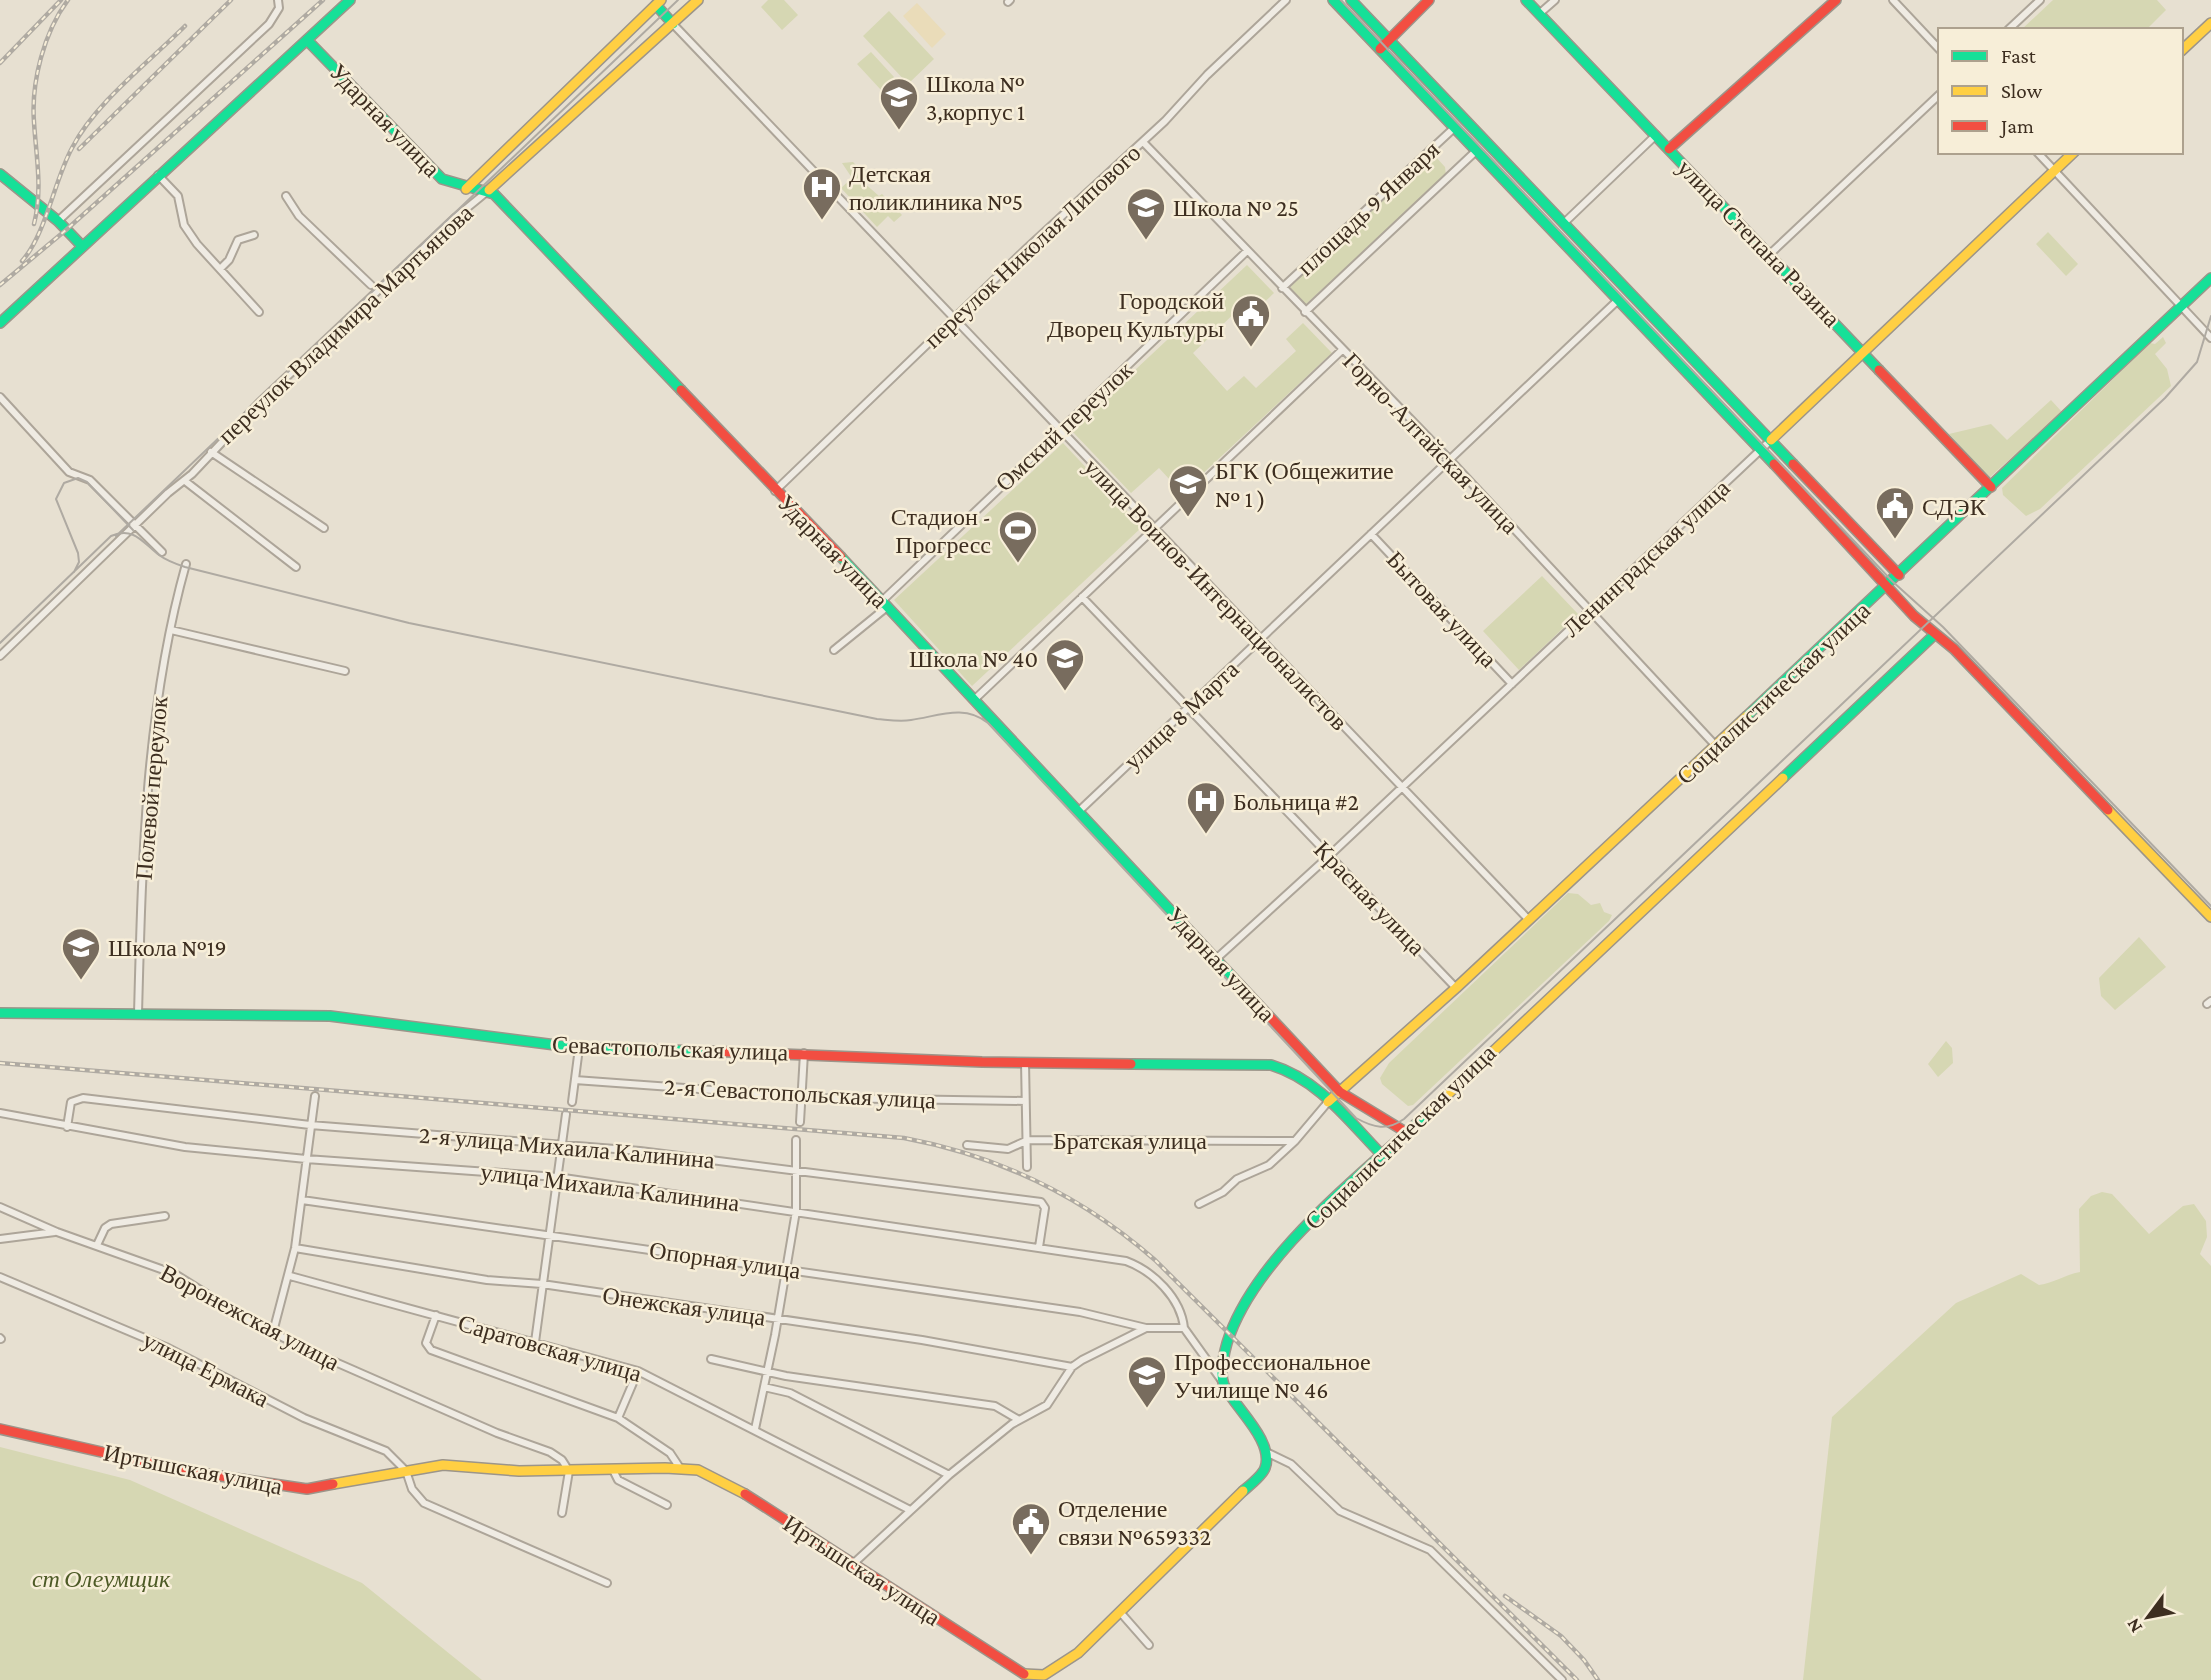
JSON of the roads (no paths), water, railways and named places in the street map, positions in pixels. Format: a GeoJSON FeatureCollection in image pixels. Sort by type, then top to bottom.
{"type":"FeatureCollection","features":[{"type":"Feature","properties":{"kind":"street"},"geometry":{"type":"LineString","coordinates":[[58,221],[269,24],[279,8],[278,0]]}},
{"type":"Feature","properties":{"kind":"street"},"geometry":{"type":"LineString","coordinates":[[0,323],[350,0]]}},
{"type":"Feature","properties":{"kind":"street","name":"переулок Владимира Мартьянова"},"geometry":{"type":"LineString","coordinates":[[0,656],[134,526],[185,481],[211,452],[456,217],[698,0]]}},
{"type":"Feature","properties":{"kind":"street","name":"переулок Николая Липового"},"geometry":{"type":"LineString","coordinates":[[775,491],[954,318],[1143,142],[1207,75],[1286,0]]}},
{"type":"Feature","properties":{"kind":"street"},"geometry":{"type":"LineString","coordinates":[[1333,0],[1761,449],[1933,636],[1943,638],[1954,649],[2211,917]]}},
{"type":"Feature","properties":{"kind":"street"},"geometry":{"type":"LineString","coordinates":[[1351,0],[1899,575]]}},
{"type":"Feature","properties":{"kind":"street"},"geometry":{"type":"LineString","coordinates":[[1380,49],[1429,0]]}},
{"type":"Feature","properties":{"kind":"street","name":"улица Степана Разина"},"geometry":{"type":"LineString","coordinates":[[1526,0],[1991,487]]}},
{"type":"Feature","properties":{"kind":"street"},"geometry":{"type":"LineString","coordinates":[[1539,14],[1555,0]]}},
{"type":"Feature","properties":{"kind":"street"},"geometry":{"type":"LineString","coordinates":[[1669,149],[1836,0]]}},
{"type":"Feature","properties":{"kind":"street"},"geometry":{"type":"LineString","coordinates":[[1893,0],[1938,48]]}},
{"type":"Feature","properties":{"kind":"street"},"geometry":{"type":"LineString","coordinates":[[2010,28],[2040,0]]}},
{"type":"Feature","properties":{"kind":"street"},"geometry":{"type":"LineString","coordinates":[[466,189],[658,2],[673,24]]}},
{"type":"Feature","properties":{"kind":"street"},"geometry":{"type":"LineString","coordinates":[[2183,49],[2211,23]]}},
{"type":"Feature","properties":{"kind":"street","name":"улица Воинов-Интернационалистов"},"geometry":{"type":"LineString","coordinates":[[673,24],[1529,920]]}},
{"type":"Feature","properties":{"kind":"street","name":"Ударная улица"},"geometry":{"type":"LineString","coordinates":[[307,40],[442,180],[466,189],[489,190],[885,604],[1340,1092],[1405,1131]]}},
{"type":"Feature","properties":{"kind":"street"},"geometry":{"type":"LineString","coordinates":[[1770,254],[1938,96]]}},
{"type":"Feature","properties":{"kind":"street","name":"площадь 9 Января"},"geometry":{"type":"LineString","coordinates":[[1282,288],[1454,128]]}},
{"type":"Feature","properties":{"kind":"street"},"geometry":{"type":"LineString","coordinates":[[1564,223],[1656,135]]}},
{"type":"Feature","properties":{"kind":"street","name":"Горно-Алтайская улица"},"geometry":{"type":"LineString","coordinates":[[1143,142],[1450,460],[1716,746]]}},
{"type":"Feature","properties":{"kind":"street","name":"площадь 9 Января"},"geometry":{"type":"LineString","coordinates":[[1305,312],[1476,151]]}},
{"type":"Feature","properties":{"kind":"street"},"geometry":{"type":"LineString","coordinates":[[2039,154],[2211,338]]}},
{"type":"Feature","properties":{"kind":"street","name":"Ленинградская улица"},"geometry":{"type":"LineString","coordinates":[[1216,959],[1402,788],[2072,154]]}},
{"type":"Feature","properties":{"kind":"street"},"geometry":{"type":"LineString","coordinates":[[0,174],[58,221],[82,246]]}},
{"type":"Feature","properties":{"kind":"street"},"geometry":{"type":"LineString","coordinates":[[158,175],[179,199],[186,229],[259,312]]}},
{"type":"Feature","properties":{"kind":"street"},"geometry":{"type":"LineString","coordinates":[[286,196],[299,216],[371,285]]}},
{"type":"Feature","properties":{"kind":"street"},"geometry":{"type":"LineString","coordinates":[[220,269],[229,260],[238,240],[254,235]]}},
{"type":"Feature","properties":{"kind":"street","name":"Омский переулок"},"geometry":{"type":"LineString","coordinates":[[834,650],[885,604],[936,546],[1247,251]]}},
{"type":"Feature","properties":{"kind":"street","name":"Социалистическая улица"},"geometry":{"type":"LineString","coordinates":[[1328,1102],[1456,988],[1716,746],[2211,278]]}},
{"type":"Feature","properties":{"kind":"street"},"geometry":{"type":"LineString","coordinates":[[1618,300],[1629,290]]}},
{"type":"Feature","properties":{"kind":"street","name":"улица 8 Марта"},"geometry":{"type":"LineString","coordinates":[[1078,812],[1618,300]]}},
{"type":"Feature","properties":{"kind":"street"},"geometry":{"type":"LineString","coordinates":[[351,304],[357,311]]}},
{"type":"Feature","properties":{"kind":"street"},"geometry":{"type":"LineString","coordinates":[[974,700],[1342,350]]}},
{"type":"Feature","properties":{"kind":"street"},"geometry":{"type":"LineString","coordinates":[[0,397],[69,472],[88,478],[162,552]]}},
{"type":"Feature","properties":{"kind":"street"},"geometry":{"type":"LineString","coordinates":[[211,452],[324,528]]}},
{"type":"Feature","properties":{"kind":"street"},"geometry":{"type":"LineString","coordinates":[[185,481],[296,567]]}},
{"type":"Feature","properties":{"kind":"street","name":"Бытовая улица"},"geometry":{"type":"LineString","coordinates":[[1371,534],[1512,684]]}},
{"type":"Feature","properties":{"kind":"street","name":"Полевой переулок"},"geometry":{"type":"LineString","coordinates":[[138,1014],[152,730],[178,587],[186,564]]}},
{"type":"Feature","properties":{"kind":"street","name":"Красная улица"},"geometry":{"type":"LineString","coordinates":[[1082,597],[1456,988]]}},
{"type":"Feature","properties":{"kind":"street"},"geometry":{"type":"LineString","coordinates":[[171,630],[345,671]]}},
{"type":"Feature","properties":{"kind":"street","name":"Социалистическая улица"},"geometry":{"type":"LineString","coordinates":[[1223,1383],[1223,1363],[1231,1334],[1259,1283],[1290,1243],[1381,1153],[1933,636]]}},
{"type":"Feature","properties":{"kind":"street","name":"Севастопольская улица"},"geometry":{"type":"LineString","coordinates":[[0,1013],[330,1016],[579,1048],[1025,1062],[1271,1065],[1297,1073],[1381,1153]]}},
{"type":"Feature","properties":{"kind":"street"},"geometry":{"type":"LineString","coordinates":[[572,1102],[579,1048]]}},
{"type":"Feature","properties":{"kind":"street"},"geometry":{"type":"LineString","coordinates":[[800,1122],[804,1053]]}},
{"type":"Feature","properties":{"kind":"street"},"geometry":{"type":"LineString","coordinates":[[1025,1062],[1027,1167]]}},
{"type":"Feature","properties":{"kind":"street","name":"2-я Севастопольская улица"},"geometry":{"type":"LineString","coordinates":[[575,1080],[802,1095],[1025,1101]]}},
{"type":"Feature","properties":{"kind":"street"},"geometry":{"type":"LineString","coordinates":[[273,1332],[290,1276],[295,1248],[315,1096]]}},
{"type":"Feature","properties":{"kind":"street","name":"2-я улица Михаила Калинина"},"geometry":{"type":"LineString","coordinates":[[67,1126],[71,1102],[83,1098],[310,1125],[562,1144],[796,1170],[1041,1202],[1045,1208],[1039,1247]]}},
{"type":"Feature","properties":{"kind":"street"},"geometry":{"type":"LineString","coordinates":[[1199,1204],[1223,1192],[1237,1179],[1264,1168],[1296,1141],[1328,1102]]}},
{"type":"Feature","properties":{"kind":"street","name":"улица Михаила Калинина"},"geometry":{"type":"LineString","coordinates":[[0,1113],[185,1147],[306,1159],[557,1177],[1132,1263],[1172,1297],[1181,1313],[1184,1328]]}},
{"type":"Feature","properties":{"kind":"street"},"geometry":{"type":"LineString","coordinates":[[534,1342],[566,1114]]}},
{"type":"Feature","properties":{"kind":"street"},"geometry":{"type":"LineString","coordinates":[[755,1429],[778,1320],[796,1211],[796,1140]]}},
{"type":"Feature","properties":{"kind":"street","name":"Братская улица"},"geometry":{"type":"LineString","coordinates":[[967,1145],[1008,1149],[1028,1140],[1296,1141]]}},
{"type":"Feature","properties":{"kind":"street","name":"Опорная улица"},"geometry":{"type":"LineString","coordinates":[[302,1200],[1080,1312],[1146,1328]]}},
{"type":"Feature","properties":{"kind":"street","name":"Воронежская улица"},"geometry":{"type":"LineString","coordinates":[[0,1208],[187,1280],[237,1315],[338,1364],[497,1433],[550,1452],[562,1460],[569,1471]]}},
{"type":"Feature","properties":{"kind":"street"},"geometry":{"type":"LineString","coordinates":[[97,1245],[103,1231],[111,1224],[165,1216]]}},
{"type":"Feature","properties":{"kind":"street"},"geometry":{"type":"LineString","coordinates":[[0,1239],[57,1232]]}},
{"type":"Feature","properties":{"kind":"street","name":"Онежская улица"},"geometry":{"type":"LineString","coordinates":[[295,1248],[487,1280],[542,1284],[922,1340],[1072,1367]]}},
{"type":"Feature","properties":{"kind":"street","name":"Саратовская улица"},"geometry":{"type":"LineString","coordinates":[[290,1276],[638,1371],[910,1510]]}},
{"type":"Feature","properties":{"kind":"street","name":"улица Ермака"},"geometry":{"type":"LineString","coordinates":[[0,1277],[165,1346],[304,1418],[386,1451],[407,1471]]}},
{"type":"Feature","properties":{"kind":"street"},"geometry":{"type":"LineString","coordinates":[[436,1315],[426,1343],[431,1350],[618,1418],[670,1452],[680,1468]]}},
{"type":"Feature","properties":{"kind":"street"},"geometry":{"type":"LineString","coordinates":[[854,1563],[949,1475],[1019,1420],[1047,1405],[1072,1367],[1146,1328],[1184,1328],[1263,1443],[1266,1466],[1261,1476],[1120,1612],[1063,1664],[1038,1678]]}},
{"type":"Feature","properties":{"kind":"street"},"geometry":{"type":"LineString","coordinates":[[711,1359],[795,1378],[995,1406],[1019,1420]]}},
{"type":"Feature","properties":{"kind":"street"},"geometry":{"type":"LineString","coordinates":[[618,1418],[638,1371]]}},
{"type":"Feature","properties":{"kind":"street"},"geometry":{"type":"LineString","coordinates":[[764,1387],[790,1393],[949,1475]]}},
{"type":"Feature","properties":{"kind":"street","name":"Иртышская улица"},"geometry":{"type":"LineString","coordinates":[[0,1429],[181,1470],[292,1488],[337,1486],[443,1465],[569,1471],[680,1468],[698,1470],[724,1481],[854,1563],[1020,1674],[1038,1678]]}},
{"type":"Feature","properties":{"kind":"street"},"geometry":{"type":"LineString","coordinates":[[1266,1452],[1291,1464],[1340,1511],[1430,1550],[1562,1680]]}},
{"type":"Feature","properties":{"kind":"street"},"geometry":{"type":"LineString","coordinates":[[612,1470],[618,1480],[667,1505]]}},
{"type":"Feature","properties":{"kind":"street"},"geometry":{"type":"LineString","coordinates":[[407,1471],[412,1489],[424,1503],[607,1583]]}},
{"type":"Feature","properties":{"kind":"street"},"geometry":{"type":"LineString","coordinates":[[562,1513],[569,1471]]}},
{"type":"Feature","properties":{"kind":"street"},"geometry":{"type":"LineString","coordinates":[[1120,1612],[1149,1645]]}},
{"type":"Feature","properties":{"kind":"tram line"},"geometry":{"type":"LineString","coordinates":[[116,536],[678,0]]}},
{"type":"Feature","properties":{"kind":"tram line"},"geometry":{"type":"LineString","coordinates":[[1341,0],[1892,581],[1943,627],[2211,906]]}},
{"type":"Feature","properties":{"kind":"tram line"},"geometry":{"type":"LineString","coordinates":[[0,643],[111,536],[126,533],[138,537],[165,559],[185,567],[409,623],[877,719],[903,721],[951,713],[979,717],[988,723],[1356,1118],[1375,1126],[1386,1127],[1404,1119],[2165,398],[2197,362],[2211,316]]}},
{"type":"Feature","properties":{"kind":"tram line"},"geometry":{"type":"LineString","coordinates":[[74,572],[79,562],[78,553],[56,499],[64,483],[78,478],[87,482],[133,530]]}},
{"type":"Feature","properties":{"kind":"railway"},"geometry":{"type":"LineString","coordinates":[[0,63],[61,0]]}},
{"type":"Feature","properties":{"kind":"railway"},"geometry":{"type":"LineString","coordinates":[[34,224],[38,185],[34,122],[37,74],[52,27],[68,0]]}},
{"type":"Feature","properties":{"kind":"railway"},"geometry":{"type":"LineString","coordinates":[[79,149],[231,0]]}},
{"type":"Feature","properties":{"kind":"railway"},"geometry":{"type":"LineString","coordinates":[[0,285],[66,230],[323,0]]}},
{"type":"Feature","properties":{"kind":"railway"},"geometry":{"type":"LineString","coordinates":[[22,261],[44,222],[66,161],[82,131],[108,99],[185,26]]}},
{"type":"Feature","properties":{"kind":"railway"},"geometry":{"type":"LineString","coordinates":[[0,1063],[904,1138],[939,1146],[1006,1168],[1069,1198],[1098,1216],[1155,1260],[1577,1680]]}},
{"type":"Feature","properties":{"kind":"railway"},"geometry":{"type":"LineString","coordinates":[[1505,1596],[1561,1636],[1584,1660],[1598,1680]]}},
{"type":"Feature","properties":{"kind":"place","name":"Школа № 3,корпус 1"},"geometry":{"type":"Point","coordinates":[899,131]}},
{"type":"Feature","properties":{"kind":"place","name":"Детская поликлиника №5"},"geometry":{"type":"Point","coordinates":[822,221]}},
{"type":"Feature","properties":{"kind":"place","name":"Школа № 25"},"geometry":{"type":"Point","coordinates":[1146,241]}},
{"type":"Feature","properties":{"kind":"place","name":"Городской Дворец Культуры"},"geometry":{"type":"Point","coordinates":[1251,348]}},
{"type":"Feature","properties":{"kind":"place","name":"БГК (Общежитие № 1 )"},"geometry":{"type":"Point","coordinates":[1188,518]}},
{"type":"Feature","properties":{"kind":"place","name":"СДЭК"},"geometry":{"type":"Point","coordinates":[1895,540]}},
{"type":"Feature","properties":{"kind":"place","name":"Стадион - Прогресс"},"geometry":{"type":"Point","coordinates":[1018,564]}},
{"type":"Feature","properties":{"kind":"place","name":"Школа № 40"},"geometry":{"type":"Point","coordinates":[1065,692]}},
{"type":"Feature","properties":{"kind":"place","name":"Больница #2"},"geometry":{"type":"Point","coordinates":[1206,835]}},
{"type":"Feature","properties":{"kind":"place","name":"Школа №19"},"geometry":{"type":"Point","coordinates":[81,981]}},
{"type":"Feature","properties":{"kind":"place","name":"Профессиональное Училище № 46"},"geometry":{"type":"Point","coordinates":[1147,1409]}},
{"type":"Feature","properties":{"kind":"place","name":"Отделение связи №659332"},"geometry":{"type":"Point","coordinates":[1031,1556]}},
{"type":"Feature","properties":{"kind":"park label","name":"ст Олеумщик"},"geometry":{"type":"Point","coordinates":[101,1578]}}]}
